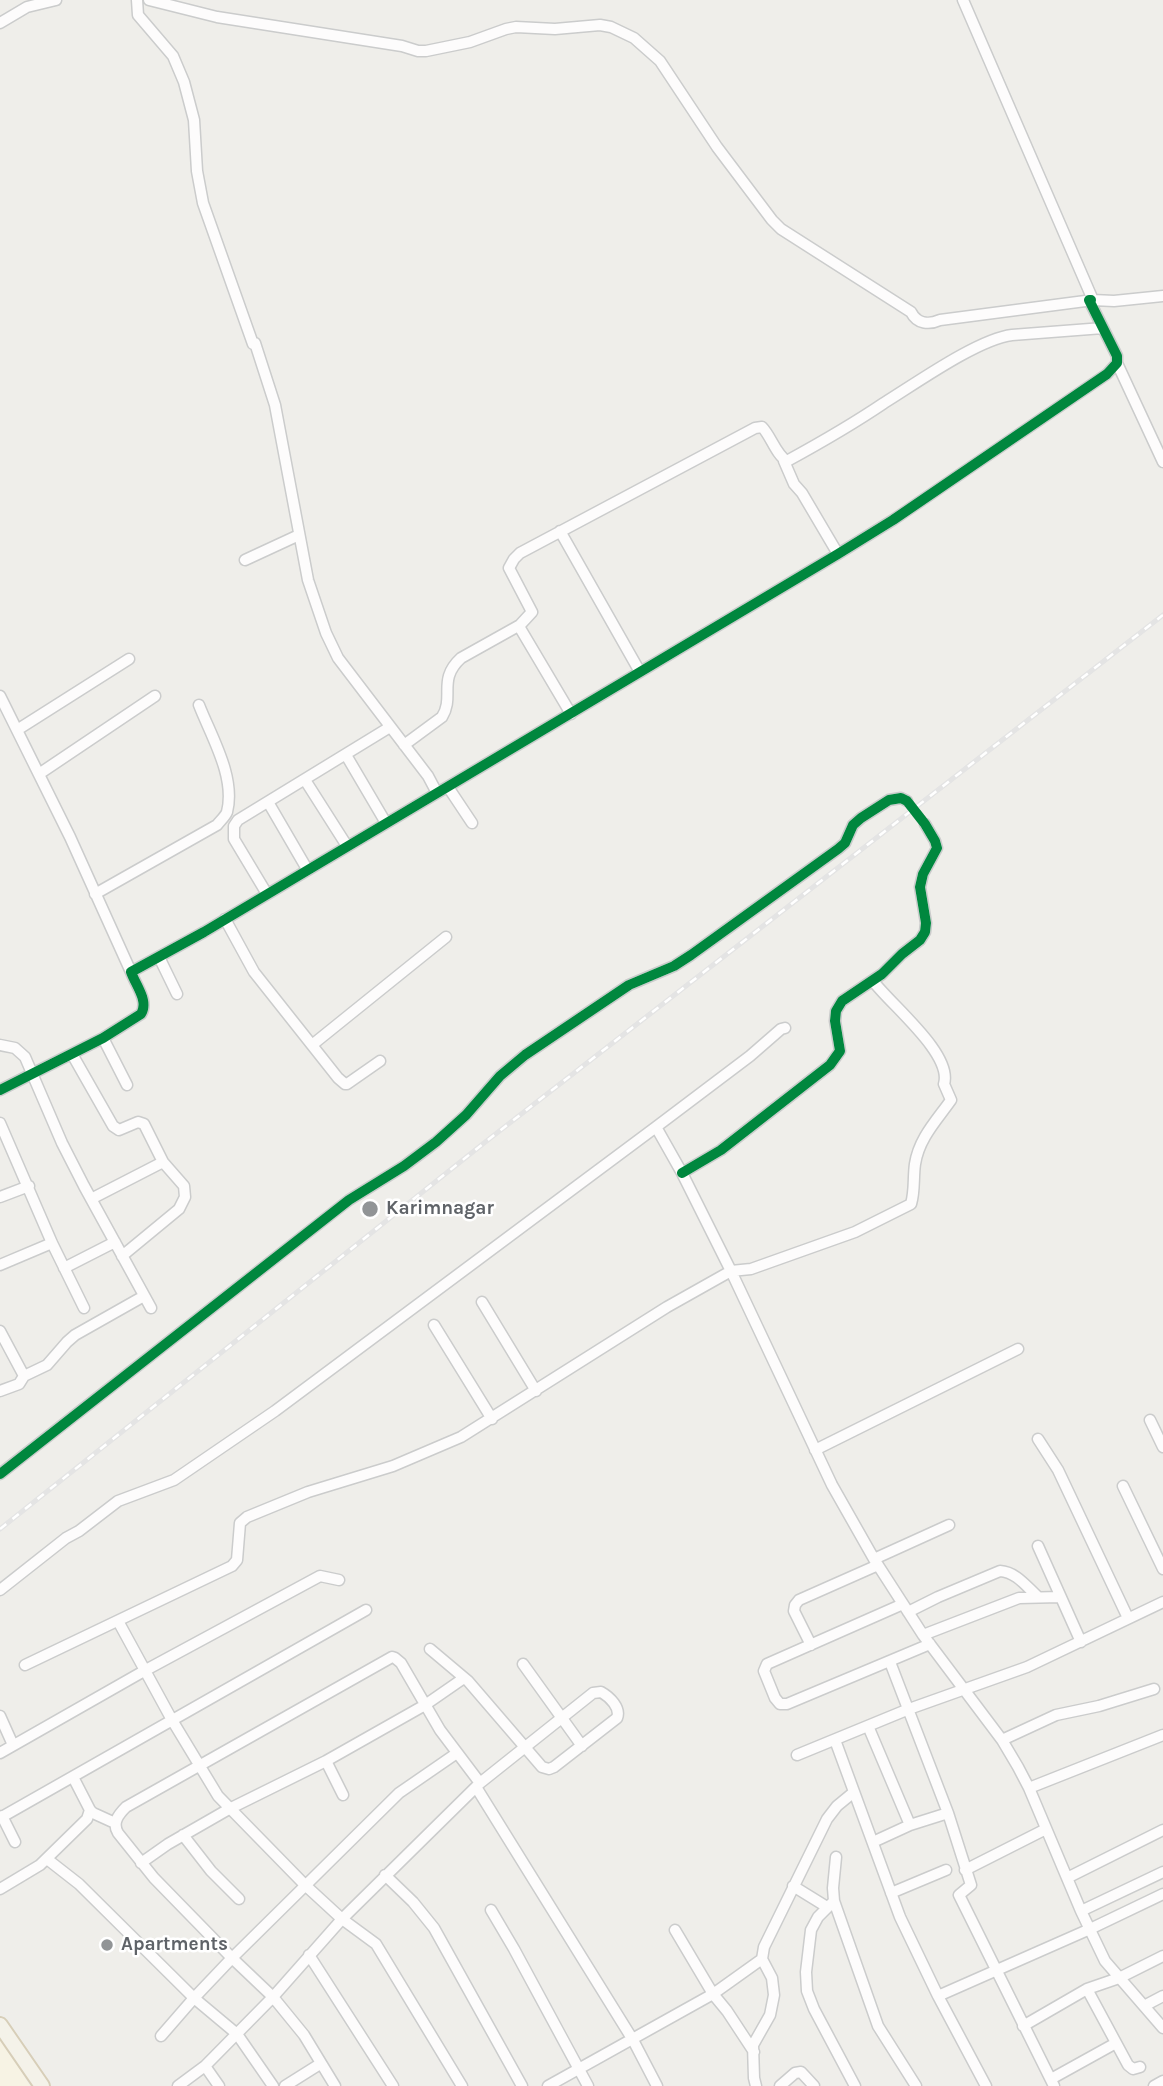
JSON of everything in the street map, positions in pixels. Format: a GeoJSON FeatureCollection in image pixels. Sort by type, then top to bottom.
{"type":"FeatureCollection","features":[{"type":"Feature","properties":{"kind":"main road"},"geometry":{"type":"LineString","coordinates":[[0,2025],[42,2086]]}},
{"type":"Feature","properties":{"kind":"street"},"geometry":{"type":"LineString","coordinates":[[0,23],[27,7],[56,0]]}},
{"type":"Feature","properties":{"kind":"street"},"geometry":{"type":"LineString","coordinates":[[137,0],[138,15],[173,56],[184,82],[194,120],[197,171],[203,203],[275,405],[308,580],[333,651],[428,776],[437,793]]}},
{"type":"Feature","properties":{"kind":"street"},"geometry":{"type":"LineString","coordinates":[[149,0],[217,17],[402,46],[418,51],[470,42],[516,27],[611,27],[634,38],[660,61],[716,147],[781,229],[911,312],[913,317],[922,322],[931,324],[940,320],[1091,300],[1114,301],[1163,296]]}},
{"type":"Feature","properties":{"kind":"street"},"geometry":{"type":"LineString","coordinates":[[963,0],[1116,356],[1116,363],[1163,462]]}},
{"type":"Feature","properties":{"kind":"street"},"geometry":{"type":"LineString","coordinates":[[784,461],[866,415],[932,373],[998,338],[1103,328]]}},
{"type":"Feature","properties":{"kind":"street"},"geometry":{"type":"LineString","coordinates":[[131,972],[225,919],[838,554],[1107,374],[1116,363]]}},
{"type":"Feature","properties":{"kind":"street"},"geometry":{"type":"LineString","coordinates":[[404,745],[442,717],[446,711],[447,678],[454,664],[520,625],[531,615],[531,609],[511,573],[511,564],[520,553],[755,428],[762,427],[767,432],[794,484],[838,554]]}},
{"type":"Feature","properties":{"kind":"street"},"geometry":{"type":"LineString","coordinates":[[560,531],[640,673]]}},
{"type":"Feature","properties":{"kind":"street"},"geometry":{"type":"LineString","coordinates":[[245,560],[299,535]]}},
{"type":"Feature","properties":{"kind":"street"},"geometry":{"type":"LineString","coordinates":[[520,625],[571,714]]}},
{"type":"Feature","properties":{"kind":"street"},"geometry":{"type":"LineString","coordinates":[[17,730],[129,659]]}},
{"type":"Feature","properties":{"kind":"street"},"geometry":{"type":"LineString","coordinates":[[0,696],[144,1002],[144,1009],[136,1018],[103,1038],[0,1090]]}},
{"type":"Feature","properties":{"kind":"street"},"geometry":{"type":"LineString","coordinates":[[39,774],[155,696]]}},
{"type":"Feature","properties":{"kind":"street"},"geometry":{"type":"LineString","coordinates":[[95,894],[217,825],[226,814],[229,788],[199,705]]}},
{"type":"Feature","properties":{"kind":"street"},"geometry":{"type":"LineString","coordinates":[[267,894],[234,839],[233,832],[238,820],[390,727]]}},
{"type":"Feature","properties":{"kind":"street"},"geometry":{"type":"LineString","coordinates":[[346,755],[386,823]]}},
{"type":"Feature","properties":{"kind":"street"},"geometry":{"type":"LineString","coordinates":[[304,780],[347,846]]}},
{"type":"Feature","properties":{"kind":"street"},"geometry":{"type":"LineString","coordinates":[[448,786],[472,823]]}},
{"type":"Feature","properties":{"kind":"street"},"geometry":{"type":"LineString","coordinates":[[0,1474],[349,1200],[404,1166],[436,1142],[466,1115],[500,1076],[525,1055],[629,985],[674,966],[691,955],[838,849],[845,843],[853,825],[876,807],[895,798],[906,801]]}},
{"type":"Feature","properties":{"kind":"street"},"geometry":{"type":"LineString","coordinates":[[268,802],[307,869]]}},
{"type":"Feature","properties":{"kind":"street"},"geometry":{"type":"LineString","coordinates":[[682,1173],[721,1150],[830,1065],[840,1051],[835,1021],[836,1011],[842,1001],[873,981],[920,940],[926,923],[920,887],[923,874],[937,848],[925,824]]}},
{"type":"Feature","properties":{"kind":"street"},"geometry":{"type":"LineString","coordinates":[[225,919],[254,972],[345,1084],[380,1061]]}},
{"type":"Feature","properties":{"kind":"street"},"geometry":{"type":"LineString","coordinates":[[312,1045],[446,937]]}},
{"type":"Feature","properties":{"kind":"street"},"geometry":{"type":"LineString","coordinates":[[159,957],[177,994]]}},
{"type":"Feature","properties":{"kind":"street"},"geometry":{"type":"LineString","coordinates":[[25,1665],[232,1566],[237,1560],[240,1523],[247,1517],[308,1492],[393,1466],[461,1437],[667,1307],[731,1271],[751,1269],[855,1232],[911,1204],[915,1192],[915,1165],[922,1139],[951,1100],[944,1084],[947,1076],[935,1051],[873,981]]}},
{"type":"Feature","properties":{"kind":"street"},"geometry":{"type":"LineString","coordinates":[[0,1590],[118,1501],[174,1480],[275,1410],[785,1028]]}},
{"type":"Feature","properties":{"kind":"street"},"geometry":{"type":"LineString","coordinates":[[103,1038],[127,1085]]}},
{"type":"Feature","properties":{"kind":"street"},"geometry":{"type":"LineString","coordinates":[[0,1045],[21,1052],[62,1143],[151,1308]]}},
{"type":"Feature","properties":{"kind":"street"},"geometry":{"type":"LineString","coordinates":[[72,1054],[113,1126],[119,1130],[138,1122],[144,1124],[163,1162],[184,1186],[185,1197],[179,1209],[122,1256]]}},
{"type":"Feature","properties":{"kind":"street"},"geometry":{"type":"LineString","coordinates":[[0,1123],[52,1243],[84,1308]]}},
{"type":"Feature","properties":{"kind":"street"},"geometry":{"type":"LineString","coordinates":[[656,1127],[731,1271],[832,1485],[905,1608],[1002,1740],[1029,1788],[1105,1961],[1163,2028]]}},
{"type":"Feature","properties":{"kind":"street"},"geometry":{"type":"LineString","coordinates":[[91,1199],[163,1162]]}},
{"type":"Feature","properties":{"kind":"street"},"geometry":{"type":"LineString","coordinates":[[0,1198],[29,1186]]}},
{"type":"Feature","properties":{"kind":"street"},"geometry":{"type":"LineString","coordinates":[[64,1268],[114,1242]]}},
{"type":"Feature","properties":{"kind":"street"},"geometry":{"type":"LineString","coordinates":[[0,1265],[52,1243]]}},
{"type":"Feature","properties":{"kind":"street"},"geometry":{"type":"LineString","coordinates":[[0,1391],[19,1384],[24,1376],[47,1365],[75,1335],[144,1296]]}},
{"type":"Feature","properties":{"kind":"street"},"geometry":{"type":"LineString","coordinates":[[482,1302],[536,1391]]}},
{"type":"Feature","properties":{"kind":"street"},"geometry":{"type":"LineString","coordinates":[[433,1325],[492,1419]]}},
{"type":"Feature","properties":{"kind":"street"},"geometry":{"type":"LineString","coordinates":[[0,1331],[24,1376]]}},
{"type":"Feature","properties":{"kind":"street"},"geometry":{"type":"LineString","coordinates":[[815,1450],[1018,1349]]}},
{"type":"Feature","properties":{"kind":"street"},"geometry":{"type":"LineString","coordinates":[[1150,1420],[1163,1447]]}},
{"type":"Feature","properties":{"kind":"street"},"geometry":{"type":"LineString","coordinates":[[1038,1439],[1058,1470],[1128,1618]]}},
{"type":"Feature","properties":{"kind":"street"},"geometry":{"type":"LineString","coordinates":[[1123,1486],[1163,1569]]}},
{"type":"Feature","properties":{"kind":"street"},"geometry":{"type":"LineString","coordinates":[[811,1645],[794,1611],[799,1600],[949,1525]]}},
{"type":"Feature","properties":{"kind":"street"},"geometry":{"type":"LineString","coordinates":[[1038,1546],[1081,1642]]}},
{"type":"Feature","properties":{"kind":"street"},"geometry":{"type":"LineString","coordinates":[[930,1644],[788,1704],[780,1704],[775,1698],[764,1671],[765,1666],[811,1645],[1000,1571],[1019,1578],[1037,1596]]}},
{"type":"Feature","properties":{"kind":"street"},"geometry":{"type":"LineString","coordinates":[[0,1753],[320,1576],[339,1580]]}},
{"type":"Feature","properties":{"kind":"street"},"geometry":{"type":"LineString","coordinates":[[923,1635],[1019,1598],[1060,1597]]}},
{"type":"Feature","properties":{"kind":"street"},"geometry":{"type":"LineString","coordinates":[[797,1755],[909,1709],[1027,1667],[1163,1602]]}},
{"type":"Feature","properties":{"kind":"street"},"geometry":{"type":"LineString","coordinates":[[15,1842],[1,1817],[366,1610]]}},
{"type":"Feature","properties":{"kind":"street"},"geometry":{"type":"LineString","coordinates":[[118,1622],[218,1796],[305,1885],[342,1919],[376,1944],[462,2086]]}},
{"type":"Feature","properties":{"kind":"street"},"geometry":{"type":"LineString","coordinates":[[178,2086],[205,2066],[274,1997],[309,1955],[385,1875],[478,1785],[524,1746],[593,1693],[606,1695],[617,1707],[619,1715],[564,1761],[549,1769],[542,1767],[524,1746],[464,1678],[430,1649]]}},
{"type":"Feature","properties":{"kind":"street"},"geometry":{"type":"LineString","coordinates":[[115,1823],[126,1807],[392,1657],[397,1659],[440,1730],[478,1785],[633,2040],[657,2086]]}},
{"type":"Feature","properties":{"kind":"street"},"geometry":{"type":"LineString","coordinates":[[890,1662],[948,1813],[971,1885],[959,1895],[1053,2083],[1116,2043]]}},
{"type":"Feature","properties":{"kind":"street"},"geometry":{"type":"LineString","coordinates":[[523,1664],[582,1746]]}},
{"type":"Feature","properties":{"kind":"street"},"geometry":{"type":"LineString","coordinates":[[141,1863],[229,1809],[326,1761],[425,1705],[464,1678]]}},
{"type":"Feature","properties":{"kind":"street"},"geometry":{"type":"LineString","coordinates":[[1002,1740],[1056,1715],[1099,1706],[1154,1689]]}},
{"type":"Feature","properties":{"kind":"street"},"geometry":{"type":"LineString","coordinates":[[0,1716],[13,1745]]}},
{"type":"Feature","properties":{"kind":"street"},"geometry":{"type":"LineString","coordinates":[[868,1726],[910,1825]]}},
{"type":"Feature","properties":{"kind":"street"},"geometry":{"type":"LineString","coordinates":[[1029,1788],[1163,1735]]}},
{"type":"Feature","properties":{"kind":"street"},"geometry":{"type":"LineString","coordinates":[[835,1740],[900,1917],[986,2086]]}},
{"type":"Feature","properties":{"kind":"street"},"geometry":{"type":"LineString","coordinates":[[161,2036],[232,1958],[398,1793],[457,1753]]}},
{"type":"Feature","properties":{"kind":"street"},"geometry":{"type":"LineString","coordinates":[[326,1761],[343,1795]]}},
{"type":"Feature","properties":{"kind":"street"},"geometry":{"type":"LineString","coordinates":[[74,1777],[90,1810],[115,1823],[118,1833],[169,1894],[274,1997],[304,2035],[335,2086]]}},
{"type":"Feature","properties":{"kind":"street"},"geometry":{"type":"LineString","coordinates":[[756,2086],[754,2041],[770,2015],[774,1995],[772,1978],[762,1959],[764,1947],[827,1819],[837,1806],[854,1792]]}},
{"type":"Feature","properties":{"kind":"street"},"geometry":{"type":"LineString","coordinates":[[0,1889],[47,1859],[87,1819],[90,1810]]}},
{"type":"Feature","properties":{"kind":"street"},"geometry":{"type":"LineString","coordinates":[[873,1842],[910,1825],[948,1813]]}},
{"type":"Feature","properties":{"kind":"street"},"geometry":{"type":"LineString","coordinates":[[965,1870],[1046,1829]]}},
{"type":"Feature","properties":{"kind":"street"},"geometry":{"type":"LineString","coordinates":[[1067,1878],[1163,1830]]}},
{"type":"Feature","properties":{"kind":"street"},"geometry":{"type":"LineString","coordinates":[[183,1835],[211,1871],[239,1899]]}},
{"type":"Feature","properties":{"kind":"street"},"geometry":{"type":"LineString","coordinates":[[836,1857],[830,1904],[878,2026],[916,2086]]}},
{"type":"Feature","properties":{"kind":"street"},"geometry":{"type":"LineString","coordinates":[[47,1859],[79,1884],[194,1998],[236,2034],[273,2086]]}},
{"type":"Feature","properties":{"kind":"street"},"geometry":{"type":"LineString","coordinates":[[891,1892],[946,1870]]}},
{"type":"Feature","properties":{"kind":"street"},"geometry":{"type":"LineString","coordinates":[[1081,1911],[1163,1872]]}},
{"type":"Feature","properties":{"kind":"street"},"geometry":{"type":"LineString","coordinates":[[385,1875],[434,1928],[522,2086]]}},
{"type":"Feature","properties":{"kind":"street"},"geometry":{"type":"LineString","coordinates":[[793,1886],[830,1904]]}},
{"type":"Feature","properties":{"kind":"street"},"geometry":{"type":"LineString","coordinates":[[938,1996],[1163,1894]]}},
{"type":"Feature","properties":{"kind":"street"},"geometry":{"type":"LineString","coordinates":[[830,1904],[818,1917],[808,1940],[807,1991],[855,2086]]}},
{"type":"Feature","properties":{"kind":"street"},"geometry":{"type":"LineString","coordinates":[[491,1910],[588,2086]]}},
{"type":"Feature","properties":{"kind":"street"},"geometry":{"type":"LineString","coordinates":[[675,1930],[713,1994],[754,2053]]}},
{"type":"Feature","properties":{"kind":"street"},"geometry":{"type":"LineString","coordinates":[[309,1955],[393,2086]]}},
{"type":"Feature","properties":{"kind":"street"},"geometry":{"type":"LineString","coordinates":[[1023,2026],[1087,1989],[1119,1978],[1163,1956]]}},
{"type":"Feature","properties":{"kind":"street"},"geometry":{"type":"LineString","coordinates":[[548,2086],[713,1994],[762,1959]]}},
{"type":"Feature","properties":{"kind":"street"},"geometry":{"type":"LineString","coordinates":[[1087,1989],[1130,2068],[1140,2067]]}},
{"type":"Feature","properties":{"kind":"street"},"geometry":{"type":"LineString","coordinates":[[1144,2006],[1163,1996]]}},
{"type":"Feature","properties":{"kind":"street"},"geometry":{"type":"LineString","coordinates":[[285,2086],[320,2064]]}},
{"type":"Feature","properties":{"kind":"street"},"geometry":{"type":"LineString","coordinates":[[205,2066],[219,2086]]}},
{"type":"Feature","properties":{"kind":"street"},"geometry":{"type":"LineString","coordinates":[[780,2086],[795,2073],[801,2072],[814,2086]]}},
{"type":"Feature","properties":{"kind":"street"},"geometry":{"type":"LineString","coordinates":[[1154,2086],[1163,2081]]}},
{"type":"Feature","properties":{"kind":"shaded area"},"geometry":{"type":"Polygon","coordinates":[[[0,2036],[30,2086],[0,2086],[0,2036]]]}},
{"type":"Feature","properties":{"kind":"tunnel"},"geometry":{"type":"LineString","coordinates":[[907,801],[925,824]]}},
{"type":"Feature","properties":{"kind":"railway"},"geometry":{"type":"LineString","coordinates":[[0,1529],[484,1143],[1163,615]]}},
{"type":"Feature","properties":{"kind":"cycle path"},"geometry":{"type":"LineString","coordinates":[[0,1090],[103,1038],[141,1014],[143,999],[131,972],[204,932],[838,554],[893,520],[1107,374],[1117,363],[1117,356],[1091,300]]}},
{"type":"Feature","properties":{"kind":"cycle path"},"geometry":{"type":"LineString","coordinates":[[0,1474],[349,1200],[404,1166],[436,1142],[466,1115],[500,1076],[525,1055],[629,985],[674,966],[691,955],[838,849],[845,843],[853,825],[861,818],[889,800],[901,798],[907,801],[925,824],[937,848],[923,874],[920,887],[925,932],[920,940],[882,974],[842,1001],[836,1011],[835,1021],[840,1051],[830,1065],[721,1150],[682,1173]]}},
{"type":"Feature","properties":{"kind":"place","name":"Karimnagar"},"geometry":{"type":"Point","coordinates":[370,1209]}},
{"type":"Feature","properties":{"kind":"place","name":"Apartments"},"geometry":{"type":"Point","coordinates":[107,1945]}}]}
